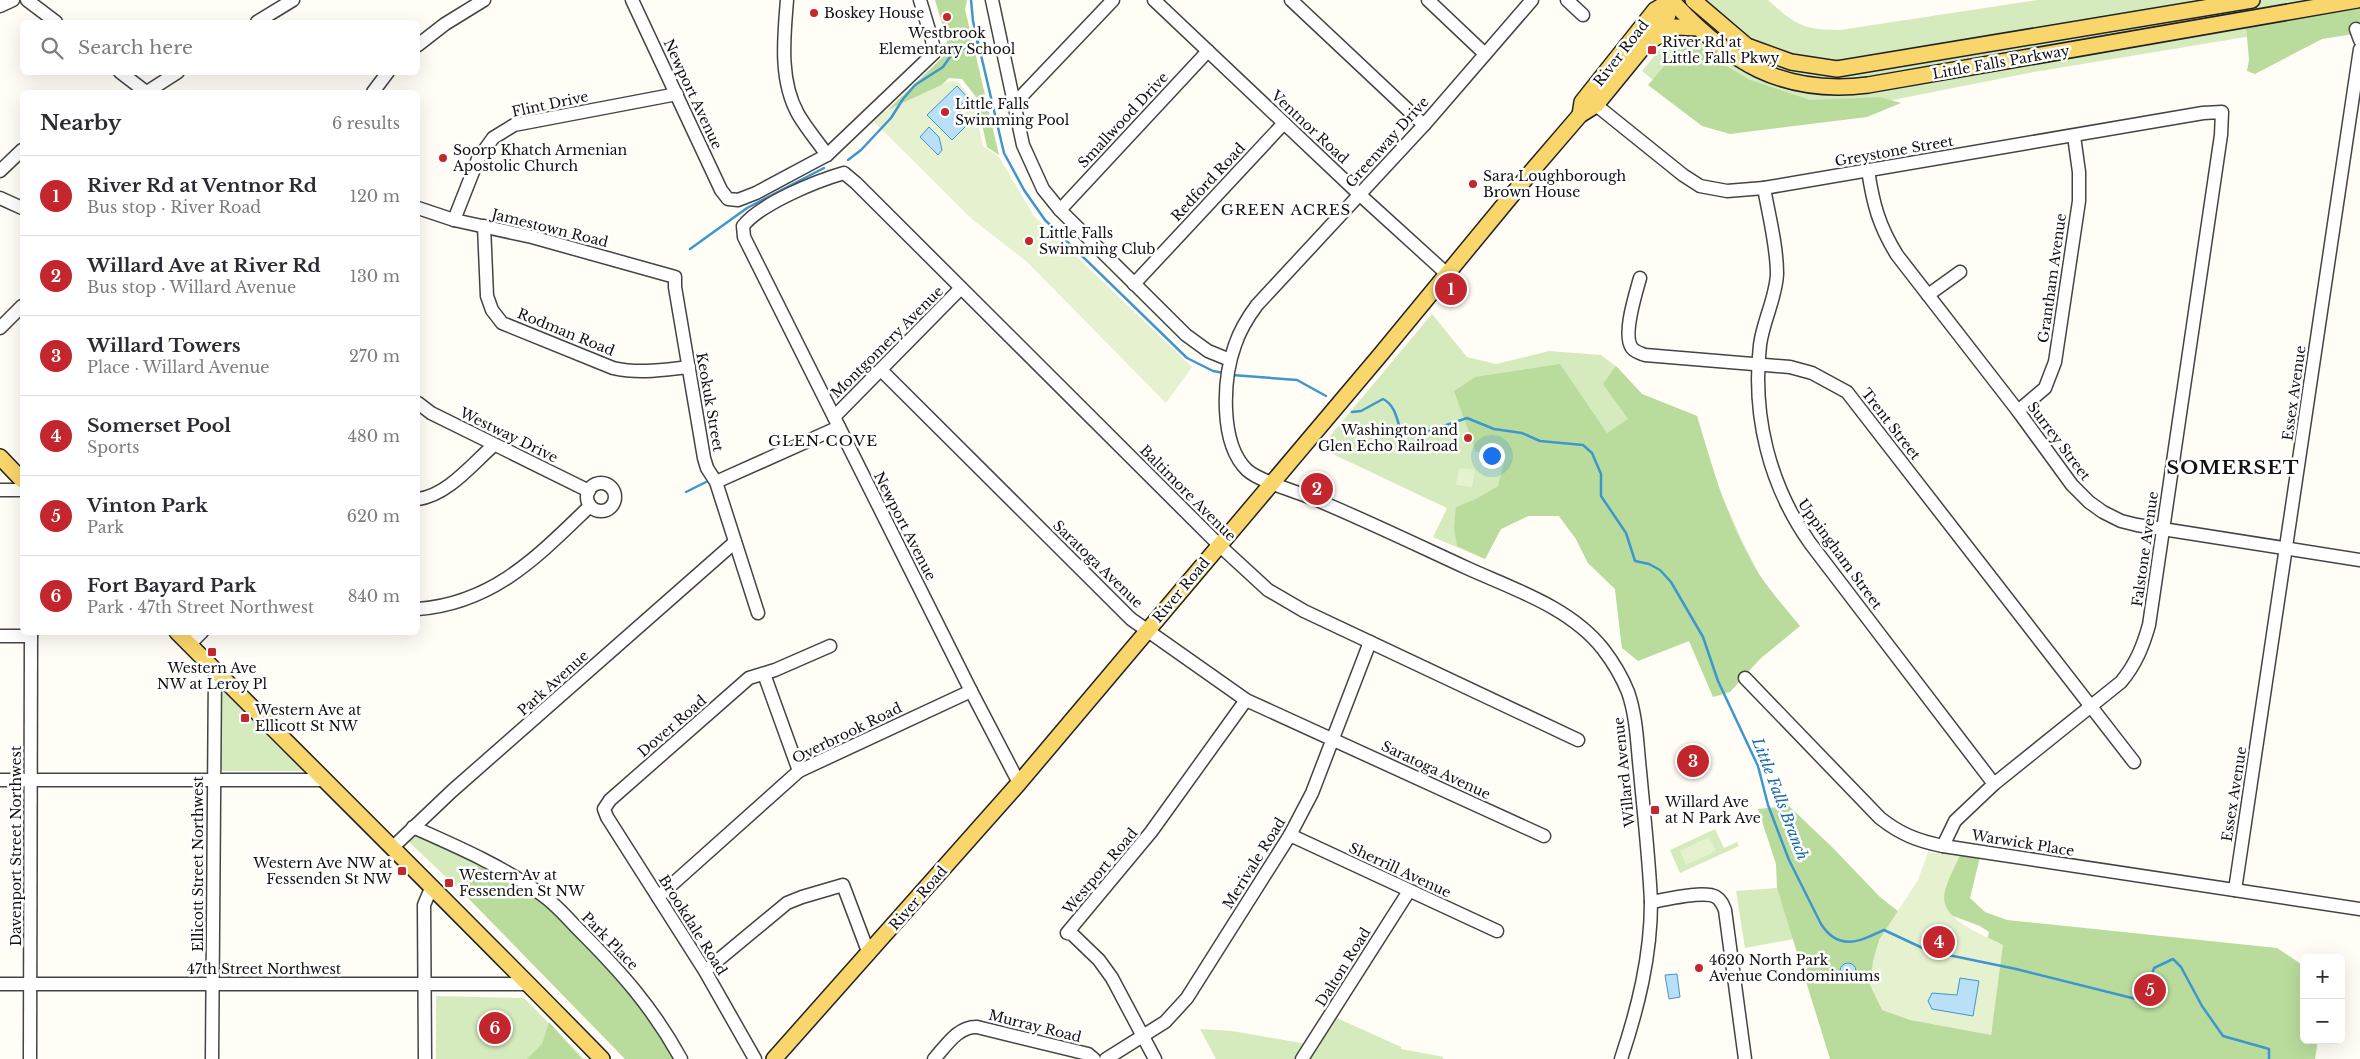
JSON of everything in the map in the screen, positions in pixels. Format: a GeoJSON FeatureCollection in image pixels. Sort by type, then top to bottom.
{"type":"FeatureCollection","features":[{"type":"Feature","properties":{"kind":"main road","name":"Little Falls Parkway"},"geometry":{"type":"LineString","coordinates":[[1672,0],[1698,28],[1727,52],[1764,73],[1805,85],[1836,88],[1906,78],[2357,0]]}},
{"type":"Feature","properties":{"kind":"main road","name":"River Road"},"geometry":{"type":"LineString","coordinates":[[774,1059],[1019,783],[1580,115],[1596,105],[1667,18],[1672,0]]}},
{"type":"Feature","properties":{"kind":"main road","name":"River Road"},"geometry":{"type":"LineString","coordinates":[[1580,115],[1582,102],[1617,57],[1655,10],[1672,0]]}},
{"type":"Feature","properties":{"kind":"main road","name":"Little Falls Parkway"},"geometry":{"type":"LineString","coordinates":[[1693,0],[1747,46],[1776,58],[1806,65],[1837,69],[2252,0]]}},
{"type":"Feature","properties":{"kind":"main road"},"geometry":{"type":"LineString","coordinates":[[1708,0],[1731,32]]}},
{"type":"Feature","properties":{"kind":"main road"},"geometry":{"type":"LineString","coordinates":[[1646,44],[1676,27],[1698,28]]}},
{"type":"Feature","properties":{"kind":"main road"},"geometry":{"type":"LineString","coordinates":[[1596,105],[1594,95],[1613,70],[1617,57]]}},
{"type":"Feature","properties":{"kind":"main road"},"geometry":{"type":"LineString","coordinates":[[0,457],[20,478]]}},
{"type":"Feature","properties":{"kind":"main road"},"geometry":{"type":"LineString","coordinates":[[180,635],[323,780],[432,886],[602,1059]]}},
{"type":"Feature","properties":{"kind":"street"},"geometry":{"type":"LineString","coordinates":[[0,6],[13,0]]}},
{"type":"Feature","properties":{"kind":"street"},"geometry":{"type":"LineString","coordinates":[[27,0],[53,20]]}},
{"type":"Feature","properties":{"kind":"street"},"geometry":{"type":"LineString","coordinates":[[260,20],[293,0]]}},
{"type":"Feature","properties":{"kind":"street"},"geometry":{"type":"LineString","coordinates":[[420,43],[445,24],[484,0]]}},
{"type":"Feature","properties":{"kind":"street","name":"Newport Avenue"},"geometry":{"type":"LineString","coordinates":[[632,0],[721,190],[728,199],[738,200],[827,155]]}},
{"type":"Feature","properties":{"kind":"street"},"geometry":{"type":"LineString","coordinates":[[787,0],[783,42],[786,75],[791,96],[798,114],[827,155],[934,53],[920,0]]}},
{"type":"Feature","properties":{"kind":"street"},"geometry":{"type":"LineString","coordinates":[[992,0],[1024,145],[1031,165],[1043,189],[1060,210],[1186,335],[1208,350],[1228,369]]}},
{"type":"Feature","properties":{"kind":"street"},"geometry":{"type":"LineString","coordinates":[[1014,104],[1113,0]]}},
{"type":"Feature","properties":{"kind":"street","name":"Ventnor Road"},"geometry":{"type":"LineString","coordinates":[[1154,0],[1359,194],[1448,274]]}},
{"type":"Feature","properties":{"kind":"street"},"geometry":{"type":"LineString","coordinates":[[1291,0],[1424,125]]}},
{"type":"Feature","properties":{"kind":"street"},"geometry":{"type":"LineString","coordinates":[[1428,0],[1485,54]]}},
{"type":"Feature","properties":{"kind":"street","name":"Greenway Drive"},"geometry":{"type":"LineString","coordinates":[[1272,482],[1259,478],[1248,470],[1237,454],[1228,429],[1228,369],[1240,334],[1257,305],[1424,125],[1532,0]]}},
{"type":"Feature","properties":{"kind":"street"},"geometry":{"type":"LineString","coordinates":[[1567,0],[1583,15]]}},
{"type":"Feature","properties":{"kind":"street","name":"Essex Avenue"},"geometry":{"type":"LineString","coordinates":[[2235,890],[2360,49]]}},
{"type":"Feature","properties":{"kind":"street","name":"Smallwood Drive"},"geometry":{"type":"LineString","coordinates":[[1060,210],[1208,51]]}},
{"type":"Feature","properties":{"kind":"street"},"geometry":{"type":"LineString","coordinates":[[124,75],[144,90]]}},
{"type":"Feature","properties":{"kind":"street"},"geometry":{"type":"LineString","coordinates":[[150,90],[173,75]]}},
{"type":"Feature","properties":{"kind":"street"},"geometry":{"type":"LineString","coordinates":[[374,90],[386,75]]}},
{"type":"Feature","properties":{"kind":"street","name":"Flint Drive"},"geometry":{"type":"LineString","coordinates":[[454,220],[478,159],[493,138],[514,126],[677,94]]}},
{"type":"Feature","properties":{"kind":"street","name":"Greystone Street"},"geometry":{"type":"LineString","coordinates":[[1596,105],[1683,175],[1700,186],[1727,192],[1764,188],[2203,113],[2222,112]]}},
{"type":"Feature","properties":{"kind":"street","name":"Falstone Avenue"},"geometry":{"type":"LineString","coordinates":[[1943,846],[1955,821],[1994,784],[2121,682],[2131,670],[2144,643],[2149,625],[2221,135],[2222,112]]}},
{"type":"Feature","properties":{"kind":"street","name":"Redford Road"},"geometry":{"type":"LineString","coordinates":[[1134,284],[1284,123]]}},
{"type":"Feature","properties":{"kind":"street","name":"Grantham Avenue"},"geometry":{"type":"LineString","coordinates":[[2018,411],[2045,388],[2055,362],[2079,202],[2079,172],[2074,136]]}},
{"type":"Feature","properties":{"kind":"street"},"geometry":{"type":"LineString","coordinates":[[0,171],[20,152]]}},
{"type":"Feature","properties":{"kind":"street","name":"Surrey Street"},"geometry":{"type":"LineString","coordinates":[[1868,170],[1873,206],[1883,232],[1897,255],[2018,411],[2072,485],[2089,502],[2121,521],[2360,560]]}},
{"type":"Feature","properties":{"kind":"street","name":"Baltimore Avenue"},"geometry":{"type":"LineString","coordinates":[[743,226],[748,219],[784,198],[814,183],[844,173],[1253,578],[1281,599],[1578,740]]}},
{"type":"Feature","properties":{"kind":"street","name":"Uppingham Street"},"geometry":{"type":"LineString","coordinates":[[1764,188],[1775,251],[1777,276],[1764,328],[1759,363],[1759,399],[1764,442],[1776,483],[1794,521],[1994,784]]}},
{"type":"Feature","properties":{"kind":"street"},"geometry":{"type":"LineString","coordinates":[[0,198],[20,207]]}},
{"type":"Feature","properties":{"kind":"street","name":"Jamestown Road"},"geometry":{"type":"LineString","coordinates":[[420,209],[454,220],[532,237],[675,276]]}},
{"type":"Feature","properties":{"kind":"street","name":"Rodman Road"},"geometry":{"type":"LineString","coordinates":[[484,226],[487,296],[492,310],[502,323],[620,370],[650,372],[688,367]]}},
{"type":"Feature","properties":{"kind":"street","name":"Newport Avenue"},"geometry":{"type":"LineString","coordinates":[[743,226],[744,237],[1019,783]]}},
{"type":"Feature","properties":{"kind":"street"},"geometry":{"type":"LineString","coordinates":[[1928,295],[1960,272]]}},
{"type":"Feature","properties":{"kind":"street","name":"Keokuk Street"},"geometry":{"type":"LineString","coordinates":[[675,276],[704,458],[707,468],[716,482],[758,613]]}},
{"type":"Feature","properties":{"kind":"street","name":"Trent Street"},"geometry":{"type":"LineString","coordinates":[[1640,278],[1633,303],[1628,333],[1628,341],[1632,348],[1638,352],[1645,355],[1790,367],[1812,373],[1834,384],[1855,400],[2134,762]]}},
{"type":"Feature","properties":{"kind":"street","name":"Montgomery Avenue"},"geometry":{"type":"LineString","coordinates":[[716,482],[836,422],[881,370],[962,288]]}},
{"type":"Feature","properties":{"kind":"street"},"geometry":{"type":"LineString","coordinates":[[0,328],[20,308]]}},
{"type":"Feature","properties":{"kind":"street","name":"Saratoga Avenue"},"geometry":{"type":"LineString","coordinates":[[881,370],[1131,619],[1246,700],[1544,836]]}},
{"type":"Feature","properties":{"kind":"street","name":"Westway Drive"},"geometry":{"type":"LineString","coordinates":[[420,404],[431,413],[589,492]]}},
{"type":"Feature","properties":{"kind":"street"},"geometry":{"type":"LineString","coordinates":[[420,498],[435,494],[447,486],[494,445]]}},
{"type":"Feature","properties":{"kind":"street","name":"Willard Avenue"},"geometry":{"type":"LineString","coordinates":[[1272,482],[1350,514],[1548,605],[1570,618],[1596,641],[1619,673],[1632,707],[1647,847],[1650,902],[1650,926],[1643,980],[1634,1020],[1621,1059]]}},
{"type":"Feature","properties":{"kind":"street"},"geometry":{"type":"LineString","coordinates":[[604,484],[612,489],[615,497],[614,502],[608,509],[598,511],[590,506],[589,492],[595,485],[604,484]]}},
{"type":"Feature","properties":{"kind":"street"},"geometry":{"type":"LineString","coordinates":[[0,490],[20,490]]}},
{"type":"Feature","properties":{"kind":"street"},"geometry":{"type":"LineString","coordinates":[[420,610],[451,605],[466,600],[504,580],[521,569],[590,506]]}},
{"type":"Feature","properties":{"kind":"street","name":"Park Avenue"},"geometry":{"type":"LineString","coordinates":[[392,848],[413,827],[735,542]]}},
{"type":"Feature","properties":{"kind":"street"},"geometry":{"type":"LineString","coordinates":[[0,636],[20,635]]}},
{"type":"Feature","properties":{"kind":"street","name":"Davenport Street Northwest"},"geometry":{"type":"LineString","coordinates":[[30,1059],[31,635]]}},
{"type":"Feature","properties":{"kind":"street"},"geometry":{"type":"LineString","coordinates":[[189,645],[199,635]]}},
{"type":"Feature","properties":{"kind":"street","name":"Merivale Road"},"geometry":{"type":"LineString","coordinates":[[1106,1059],[1165,1022],[1187,998],[1290,835],[1312,793],[1370,642]]}},
{"type":"Feature","properties":{"kind":"street","name":"Dover Road"},"geometry":{"type":"LineString","coordinates":[[604,809],[610,800],[749,678],[764,674],[830,646]]}},
{"type":"Feature","properties":{"kind":"street","name":"Ellicott Street Northwest"},"geometry":{"type":"LineString","coordinates":[[212,1059],[215,670]]}},
{"type":"Feature","properties":{"kind":"street"},"geometry":{"type":"LineString","coordinates":[[764,674],[798,771]]}},
{"type":"Feature","properties":{"kind":"street","name":"Warwick Place"},"geometry":{"type":"LineString","coordinates":[[1745,678],[1880,818],[1905,836],[1943,846],[2360,909]]}},
{"type":"Feature","properties":{"kind":"street","name":"Overbrook Road"},"geometry":{"type":"LineString","coordinates":[[658,897],[798,771],[971,691]]}},
{"type":"Feature","properties":{"kind":"street","name":"Westport Road"},"geometry":{"type":"LineString","coordinates":[[1155,1059],[1112,978],[1099,960],[1072,934],[1067,933],[1152,832],[1246,700]]}},
{"type":"Feature","properties":{"kind":"street"},"geometry":{"type":"LineString","coordinates":[[0,780],[323,780]]}},
{"type":"Feature","properties":{"kind":"street","name":"Brookdale Road"},"geometry":{"type":"LineString","coordinates":[[604,809],[607,817],[705,971],[755,1059]]}},
{"type":"Feature","properties":{"kind":"street","name":"Park Place"},"geometry":{"type":"LineString","coordinates":[[413,827],[497,866],[547,899],[595,946],[649,1006],[681,1059]]}},
{"type":"Feature","properties":{"kind":"street","name":"Sherrill Avenue"},"geometry":{"type":"LineString","coordinates":[[1290,835],[1497,931]]}},
{"type":"Feature","properties":{"kind":"street"},"geometry":{"type":"LineString","coordinates":[[705,971],[787,904],[802,897],[843,885],[869,954]]}},
{"type":"Feature","properties":{"kind":"street"},"geometry":{"type":"LineString","coordinates":[[425,1059],[424,905],[432,886]]}},
{"type":"Feature","properties":{"kind":"street","name":"Dalton Road"},"geometry":{"type":"LineString","coordinates":[[1302,1059],[1409,891]]}},
{"type":"Feature","properties":{"kind":"street"},"geometry":{"type":"LineString","coordinates":[[1650,902],[1706,894],[1716,897],[1722,904],[1725,910],[1744,1059]]}},
{"type":"Feature","properties":{"kind":"street","name":"47th Street Northwest"},"geometry":{"type":"LineString","coordinates":[[0,984],[529,984]]}},
{"type":"Feature","properties":{"kind":"street","name":"Murray Road"},"geometry":{"type":"LineString","coordinates":[[934,1059],[957,1034],[968,1026],[1088,1054],[1094,1059]]}},
{"type":"Feature","properties":{"kind":"green space"},"geometry":{"type":"Polygon","coordinates":[[[935,0],[967,0],[965,9],[999,155],[987,147],[976,97],[962,79],[949,78],[900,126],[876,121],[945,55],[947,40],[935,0]]]}},
{"type":"Feature","properties":{"kind":"green space"},"geometry":{"type":"Polygon","coordinates":[[[1708,0],[1768,0],[1800,24],[1827,30],[1840,30],[2038,0],[2360,0],[2360,25],[2330,23],[2034,72],[1766,125],[1710,126],[1642,71],[1660,49],[1708,0]]]}},
{"type":"Feature","properties":{"kind":"green space"},"geometry":{"type":"Polygon","coordinates":[[[2360,7],[2360,33],[2322,39],[2255,74],[2247,71],[2249,60],[2246,26],[2360,7]]]}},
{"type":"Feature","properties":{"kind":"green space"},"geometry":{"type":"Polygon","coordinates":[[[1689,37],[1718,61],[1750,80],[1810,100],[1880,97],[1901,103],[1867,117],[1730,134],[1702,126],[1648,85],[1689,37]]]}},
{"type":"Feature","properties":{"kind":"green space","name":"Little Falls Swimming Club"},"geometry":{"type":"Polygon","coordinates":[[[950,81],[958,82],[973,100],[983,146],[999,157],[1034,216],[1192,367],[1166,403],[1026,261],[973,220],[870,118],[950,81]]]}},
{"type":"Feature","properties":{"kind":"green space"},"geometry":{"type":"Polygon","coordinates":[[[1432,314],[1467,357],[1496,364],[1549,351],[1601,355],[1618,368],[1642,394],[1697,416],[1719,489],[1759,574],[1751,660],[1720,696],[1698,628],[1622,648],[1615,589],[1588,563],[1576,539],[1559,516],[1528,516],[1501,529],[1485,559],[1433,537],[1447,508],[1320,448],[1432,314]]]}},
{"type":"Feature","properties":{"kind":"green space"},"geometry":{"type":"Polygon","coordinates":[[[1560,364],[1607,433],[1628,419],[1603,384],[1616,366],[1642,394],[1697,416],[1730,517],[1748,556],[1759,574],[1800,626],[1760,659],[1730,692],[1713,697],[1689,641],[1638,661],[1622,648],[1615,589],[1588,563],[1576,539],[1559,516],[1528,516],[1501,529],[1485,559],[1457,546],[1454,528],[1456,507],[1476,499],[1498,486],[1506,455],[1476,452],[1454,391],[1475,377],[1560,364]]]}},
{"type":"Feature","properties":{"kind":"green space"},"geometry":{"type":"Polygon","coordinates":[[[1459,468],[1475,470],[1472,487],[1456,485],[1459,468]]]}},
{"type":"Feature","properties":{"kind":"green space"},"geometry":{"type":"Polygon","coordinates":[[[223,692],[228,692],[302,766],[301,771],[223,771],[221,767],[221,695],[223,692]]]}},
{"type":"Feature","properties":{"kind":"green space"},"geometry":{"type":"Polygon","coordinates":[[[1789,806],[1880,897],[1899,912],[1991,1035],[1994,1005],[1980,970],[1989,932],[1980,926],[1934,909],[1951,853],[1980,857],[1970,898],[1985,912],[2007,920],[2277,948],[2300,963],[2300,1044],[2317,1044],[2315,1059],[1830,1059],[1777,888],[1776,864],[1758,809],[1789,806]]]}},
{"type":"Feature","properties":{"kind":"green space"},"geometry":{"type":"Polygon","coordinates":[[[1715,829],[1724,848],[1737,842],[1739,846],[1680,873],[1670,850],[1715,829]]]}},
{"type":"Feature","properties":{"kind":"green space"},"geometry":{"type":"Polygon","coordinates":[[[414,836],[419,836],[481,863],[468,887],[467,897],[408,841],[414,836]]]}},
{"type":"Feature","properties":{"kind":"green space"},"geometry":{"type":"Polygon","coordinates":[[[1709,837],[1716,851],[1686,865],[1680,851],[1709,837]]]}},
{"type":"Feature","properties":{"kind":"green space"},"geometry":{"type":"Polygon","coordinates":[[[1928,852],[1960,855],[1945,891],[1944,901],[1948,910],[1964,925],[2003,945],[1991,1035],[1910,1020],[1882,1010],[1870,985],[1873,961],[1879,940],[1918,880],[1928,852]]]}},
{"type":"Feature","properties":{"kind":"green space"},"geometry":{"type":"Polygon","coordinates":[[[481,863],[545,900],[643,1005],[678,1059],[625,1059],[467,897],[469,873],[481,863]]]}},
{"type":"Feature","properties":{"kind":"green space"},"geometry":{"type":"Polygon","coordinates":[[[1777,888],[1794,939],[1745,948],[1736,891],[1777,888]]]}},
{"type":"Feature","properties":{"kind":"green space"},"geometry":{"type":"Polygon","coordinates":[[[436,996],[524,998],[584,1059],[436,1059],[436,996]]]}},
{"type":"Feature","properties":{"kind":"green space"},"geometry":{"type":"Polygon","coordinates":[[[1337,1018],[1401,1047],[1401,1049],[1444,1057],[1442,1059],[1309,1059],[1337,1018]]]}},
{"type":"Feature","properties":{"kind":"green space"},"geometry":{"type":"Polygon","coordinates":[[[549,1022],[582,1059],[527,1059],[542,1044],[549,1022]]]}},
{"type":"Feature","properties":{"kind":"green space"},"geometry":{"type":"Polygon","coordinates":[[[1200,1029],[1232,1031],[1307,1044],[1294,1059],[1216,1059],[1200,1029]]]}},
{"type":"Feature","properties":{"kind":"water","name":"Little Falls Swimming Pool"},"geometry":{"type":"Polygon","coordinates":[[[957,86],[968,98],[957,109],[970,122],[952,140],[927,115],[957,86]]]}},
{"type":"Feature","properties":{"kind":"water"},"geometry":{"type":"Polygon","coordinates":[[[929,127],[939,137],[942,150],[938,155],[920,137],[929,127]]]}},
{"type":"Feature","properties":{"kind":"water"},"geometry":{"type":"Polygon","coordinates":[[[1848,963],[1856,971],[1848,979],[1840,971],[1848,963]]]}},
{"type":"Feature","properties":{"kind":"water"},"geometry":{"type":"Polygon","coordinates":[[[1677,974],[1680,997],[1669,999],[1665,975],[1677,974]]]}},
{"type":"Feature","properties":{"kind":"water"},"geometry":{"type":"Polygon","coordinates":[[[1960,978],[1979,981],[1973,1016],[1932,1009],[1928,1001],[1932,993],[1957,995],[1960,978]]]}},
{"type":"Feature","properties":{"kind":"waterway","name":"Little Falls Branch"},"geometry":{"type":"LineString","coordinates":[[971,0],[973,21],[1004,153],[1024,190],[1045,220],[1187,358],[1213,371],[1224,373]]}},
{"type":"Feature","properties":{"kind":"waterway"},"geometry":{"type":"LineString","coordinates":[[848,160],[861,150],[891,118],[915,85],[943,67],[952,54],[977,42]]}},
{"type":"Feature","properties":{"kind":"waterway"},"geometry":{"type":"LineString","coordinates":[[690,249],[747,208],[824,168]]}},
{"type":"Feature","properties":{"kind":"waterway","name":"Little Falls Branch"},"geometry":{"type":"LineString","coordinates":[[1232,375],[1297,380],[1326,396]]}},
{"type":"Feature","properties":{"kind":"waterway","name":"Little Falls Branch"},"geometry":{"type":"LineString","coordinates":[[1352,412],[1361,411],[1383,399],[1393,409],[1401,432],[1414,436],[1467,418],[1494,429],[1522,433],[1540,441],[1583,445],[1592,453],[1601,474],[1601,496],[1626,533],[1635,561],[1649,564],[1660,570],[1671,582],[1703,637],[1718,681],[1758,766],[1768,805],[1789,860],[1821,924],[1835,938],[1850,942],[1867,938],[1884,930],[1929,951],[2016,969],[2144,1001],[2154,968],[2173,959],[2181,967],[2202,1006],[2223,1036],[2269,1049],[2269,1059]]}},
{"type":"Feature","properties":{"kind":"waterway"},"geometry":{"type":"LineString","coordinates":[[686,492],[706,482]]}},
{"type":"Feature","properties":{"kind":"place","name":"Boskey House"},"geometry":{"type":"Point","coordinates":[814,13]}},
{"type":"Feature","properties":{"kind":"place","name":"Westbrook Elementary School"},"geometry":{"type":"Point","coordinates":[947,17]}},
{"type":"Feature","properties":{"kind":"place","name":"River Rd at Little Falls Pkwy"},"geometry":{"type":"Point","coordinates":[1652,50]}},
{"type":"Feature","properties":{"kind":"place","name":"Little Falls Swimming Pool"},"geometry":{"type":"Point","coordinates":[945,112]}},
{"type":"Feature","properties":{"kind":"place","name":"Soorp Khatch Armenian Apostolic Church"},"geometry":{"type":"Point","coordinates":[443,158]}},
{"type":"Feature","properties":{"kind":"place","name":"Sara Loughborough Brown House"},"geometry":{"type":"Point","coordinates":[1473,184]}},
{"type":"Feature","properties":{"kind":"place","name":"Little Falls Swimming Club"},"geometry":{"type":"Point","coordinates":[1029,241]}},
{"type":"Feature","properties":{"kind":"place","name":"River Rd at Ventnor Rd"},"geometry":{"type":"Point","coordinates":[1451,289]}},
{"type":"Feature","properties":{"kind":"place","name":"Washington and Glen Echo Railroad"},"geometry":{"type":"Point","coordinates":[1468,438]}},
{"type":"Feature","properties":{"kind":"place","name":"Willard Ave at River Rd"},"geometry":{"type":"Point","coordinates":[1317,489]}},
{"type":"Feature","properties":{"kind":"place","name":"Western Ave NW at Leroy Pl"},"geometry":{"type":"Point","coordinates":[212,652]}},
{"type":"Feature","properties":{"kind":"place","name":"Western Ave at Ellicott St NW"},"geometry":{"type":"Point","coordinates":[245,718]}},
{"type":"Feature","properties":{"kind":"place","name":"Willard Towers"},"geometry":{"type":"Point","coordinates":[1693,761]}},
{"type":"Feature","properties":{"kind":"place","name":"Willard Ave at N Park Ave"},"geometry":{"type":"Point","coordinates":[1655,810]}},
{"type":"Feature","properties":{"kind":"place","name":"Western Ave NW at Fessenden St NW"},"geometry":{"type":"Point","coordinates":[402,871]}},
{"type":"Feature","properties":{"kind":"place","name":"Western Av at Fessenden St NW"},"geometry":{"type":"Point","coordinates":[449,883]}},
{"type":"Feature","properties":{"kind":"place","name":"Somerset Pool"},"geometry":{"type":"Point","coordinates":[1939,942]}},
{"type":"Feature","properties":{"kind":"place","name":"4620 North Park Avenue Condominiums"},"geometry":{"type":"Point","coordinates":[1699,968]}},
{"type":"Feature","properties":{"kind":"place","name":"Vinton Park"},"geometry":{"type":"Point","coordinates":[2150,990]}},
{"type":"Feature","properties":{"kind":"place","name":"Fort Bayard Park"},"geometry":{"type":"Point","coordinates":[495,1028]}},
{"type":"Feature","properties":{"kind":"district","name":"GREEN ACRES"},"geometry":{"type":"Point","coordinates":[1286,210]}},
{"type":"Feature","properties":{"kind":"district","name":"GLEN COVE"},"geometry":{"type":"Point","coordinates":[823,441]}},
{"type":"Feature","properties":{"kind":"district","name":"SOMERSET"},"geometry":{"type":"Point","coordinates":[2233,467]}}]}
